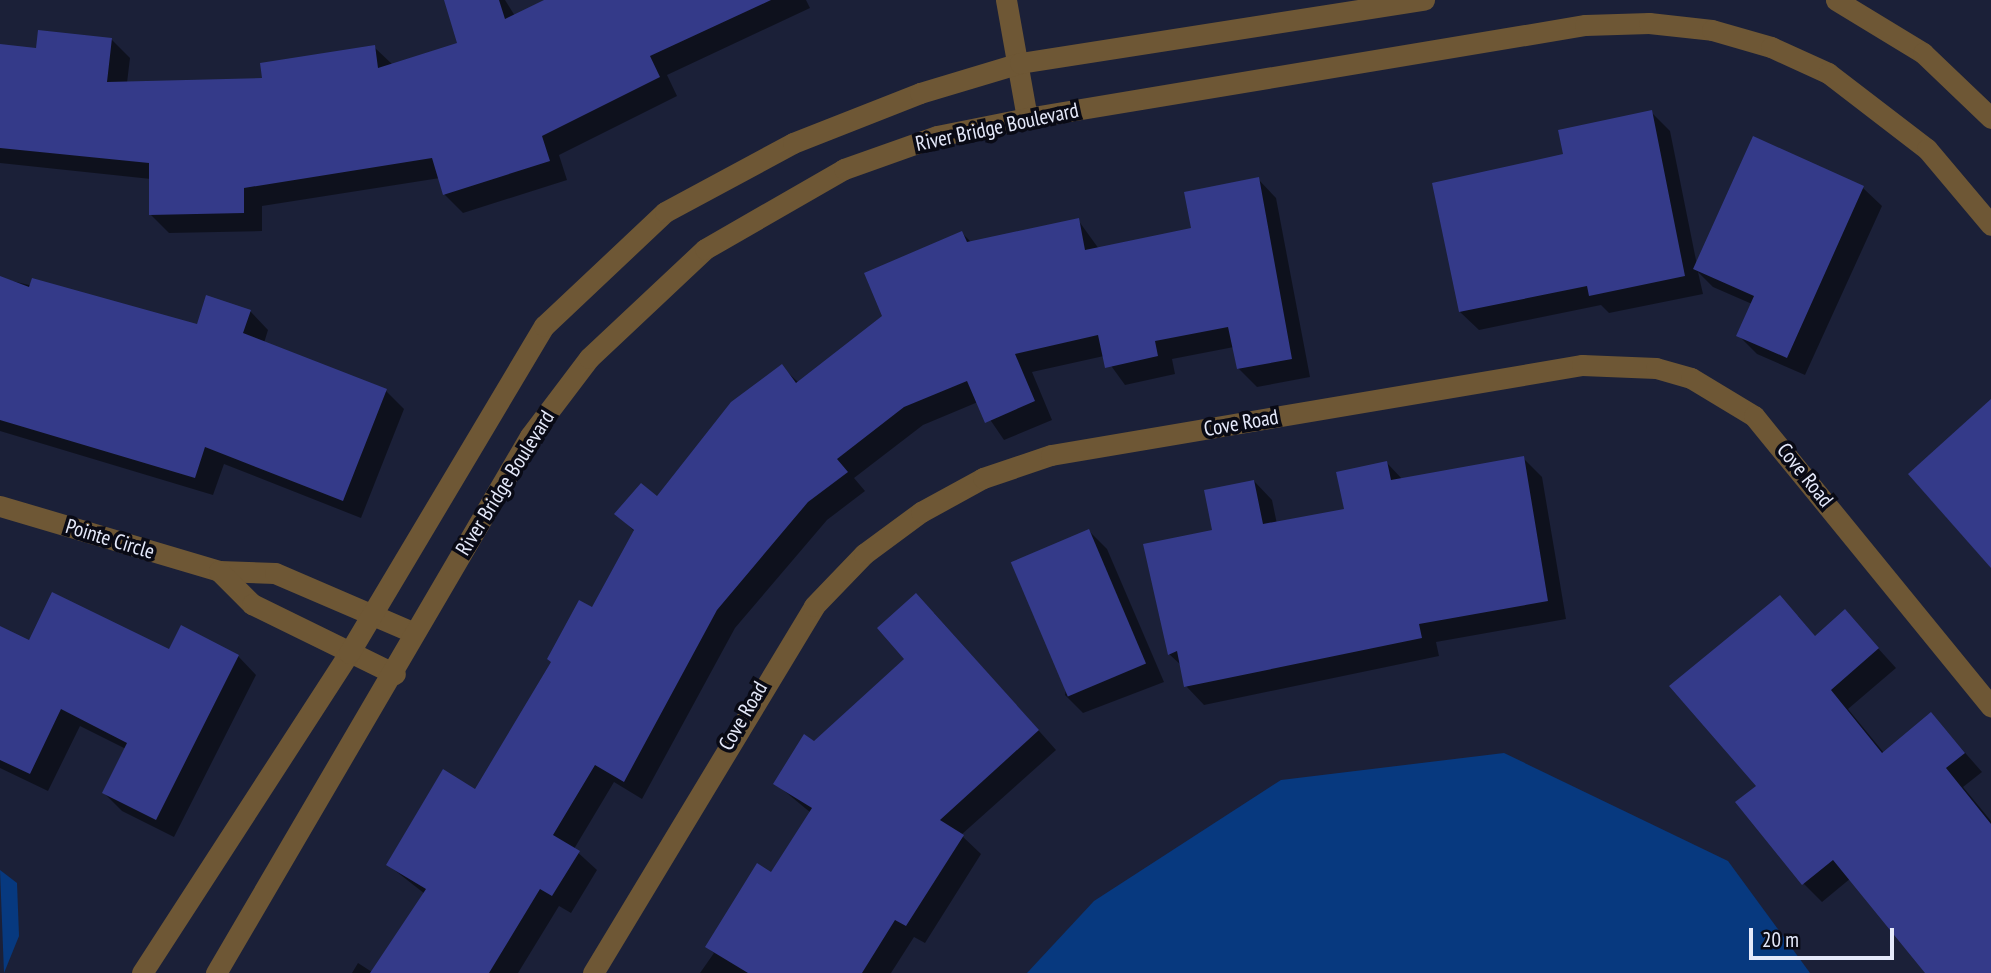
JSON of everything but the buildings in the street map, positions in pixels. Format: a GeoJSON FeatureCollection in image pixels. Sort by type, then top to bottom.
{"type":"FeatureCollection","features":[{"type":"Feature","properties":{"kind":"street"},"geometry":{"type":"LineString","coordinates":[[1006,0],[1020,63],[1027,118]]}},
{"type":"Feature","properties":{"kind":"street"},"geometry":{"type":"LineString","coordinates":[[142,973],[349,653],[544,326],[665,212],[793,143],[920,93],[1020,63],[1424,0]]}},
{"type":"Feature","properties":{"kind":"street"},"geometry":{"type":"LineString","coordinates":[[1836,0],[1923,53],[1991,118]]}},
{"type":"Feature","properties":{"kind":"street","name":"River Bridge Boulevard"},"geometry":{"type":"LineString","coordinates":[[216,973],[395,674],[414,634],[530,436],[589,358],[657,289],[705,249],[845,169],[937,136],[1027,118],[1585,25],[1649,23],[1712,30],[1771,47],[1828,73],[1927,149],[1991,225]]}},
{"type":"Feature","properties":{"kind":"street","name":"Cove Road"},"geometry":{"type":"LineString","coordinates":[[593,973],[814,606],[864,554],[921,512],[983,478],[1051,455],[1583,365],[1656,368],[1690,378],[1754,416],[1991,707]]}},
{"type":"Feature","properties":{"kind":"street","name":"Pointe Circle"},"geometry":{"type":"LineString","coordinates":[[0,506],[219,572],[275,573],[369,618],[414,634]]}},
{"type":"Feature","properties":{"kind":"street","name":"Pointe Circle"},"geometry":{"type":"LineString","coordinates":[[219,572],[253,604],[395,674]]}},
{"type":"Feature","properties":{"kind":"water"},"geometry":{"type":"Polygon","coordinates":[[[1504,753],[1728,861],[1810,973],[1027,973],[1094,901],[1281,780],[1504,753]]]}},
{"type":"Feature","properties":{"kind":"water"},"geometry":{"type":"Polygon","coordinates":[[[0,870],[17,883],[19,936],[4,973],[0,870]]]}}]}
